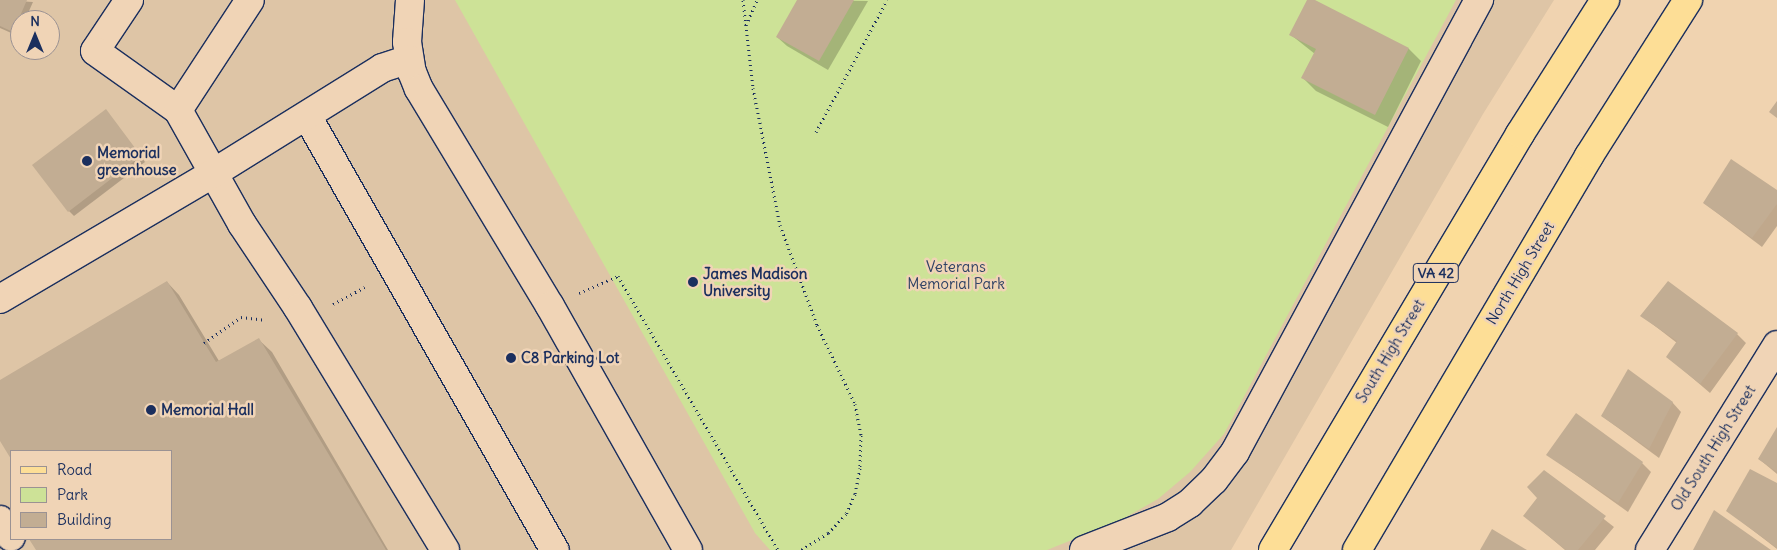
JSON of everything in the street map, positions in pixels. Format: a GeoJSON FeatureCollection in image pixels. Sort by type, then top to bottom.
{"type":"FeatureCollection","features":[{"type":"Feature","properties":{"kind":"main road","name":"South High Street"},"geometry":{"type":"LineString","coordinates":[[1273,550],[1520,134],[1604,0]]}},
{"type":"Feature","properties":{"kind":"main road","name":"North High Street"},"geometry":{"type":"LineString","coordinates":[[1358,550],[1589,156],[1688,0]]}},
{"type":"Feature","properties":{"kind":"street"},"geometry":{"type":"LineString","coordinates":[[129,0],[95,51],[178,110],[212,174],[305,320],[445,550]]}},
{"type":"Feature","properties":{"kind":"street"},"geometry":{"type":"LineString","coordinates":[[178,110],[250,0]]}},
{"type":"Feature","properties":{"kind":"street"},"geometry":{"type":"LineString","coordinates":[[410,0],[409,59],[419,89],[550,306],[688,550]]}},
{"type":"Feature","properties":{"kind":"street"},"geometry":{"type":"LineString","coordinates":[[1084,550],[1168,517],[1190,503],[1214,480],[1234,452],[1478,0]]}},
{"type":"Feature","properties":{"kind":"street"},"geometry":{"type":"LineString","coordinates":[[0,299],[212,174],[382,68],[409,59]]}},
{"type":"Feature","properties":{"kind":"street"},"geometry":{"type":"LineString","coordinates":[[307,116],[555,550]]}},
{"type":"Feature","properties":{"kind":"street","name":"Old South High Street"},"geometry":{"type":"LineString","coordinates":[[1650,550],[1777,345]]}},
{"type":"Feature","properties":{"kind":"street"},"geometry":{"type":"LineString","coordinates":[[0,520],[10,535]]}},
{"type":"Feature","properties":{"kind":"path"},"geometry":{"type":"LineString","coordinates":[[742,0],[753,88],[780,225],[817,325],[855,404],[861,435],[860,468],[855,494],[846,514],[828,533],[801,550]]}},
{"type":"Feature","properties":{"kind":"path"},"geometry":{"type":"LineString","coordinates":[[746,26],[757,0]]}},
{"type":"Feature","properties":{"kind":"path"},"geometry":{"type":"LineString","coordinates":[[816,132],[886,0]]}},
{"type":"Feature","properties":{"kind":"path"},"geometry":{"type":"LineString","coordinates":[[204,343],[241,316],[255,316],[275,325],[281,335],[395,271]]}},
{"type":"Feature","properties":{"kind":"path"},"geometry":{"type":"LineString","coordinates":[[550,306],[618,276],[778,550]]}},
{"type":"Feature","properties":{"kind":"shaded area","name":"James Madison University"},"geometry":{"type":"Polygon","coordinates":[[[0,0],[1554,0],[1483,114],[1231,550],[0,550],[0,0]]]}},
{"type":"Feature","properties":{"kind":"green space","name":"Veterans Memorial Park"},"geometry":{"type":"Polygon","coordinates":[[[455,0],[1456,0],[1224,434],[1190,472],[1158,499],[1119,521],[1047,550],[770,550],[755,533],[455,0]]]}},
{"type":"Feature","properties":{"kind":"building"},"geometry":{"type":"Polygon","coordinates":[[[0,0],[27,0],[23,10],[10,10],[10,31],[0,26],[0,0]]]}},
{"type":"Feature","properties":{"kind":"building"},"geometry":{"type":"Polygon","coordinates":[[[797,0],[854,0],[819,61],[776,37],[797,0]]]}},
{"type":"Feature","properties":{"kind":"building"},"geometry":{"type":"Polygon","coordinates":[[[1307,0],[1315,0],[1409,48],[1375,115],[1301,78],[1316,49],[1289,35],[1307,0]]]}},
{"type":"Feature","properties":{"kind":"building"},"geometry":{"type":"Polygon","coordinates":[[[1777,101],[1777,118],[1769,112],[1777,101]]]}},
{"type":"Feature","properties":{"kind":"building","name":"Memorial greenhouse"},"geometry":{"type":"Polygon","coordinates":[[[106,109],[141,156],[68,212],[32,165],[106,109]]]}},
{"type":"Feature","properties":{"kind":"building"},"geometry":{"type":"Polygon","coordinates":[[[1731,159],[1777,190],[1777,204],[1752,238],[1703,203],[1731,159]]]}},
{"type":"Feature","properties":{"kind":"building","name":"Memorial Hall"},"geometry":{"type":"Polygon","coordinates":[[[167,281],[216,362],[259,338],[386,550],[36,550],[30,540],[172,540],[172,450],[10,450],[10,457],[0,441],[0,380],[167,281]]]}},
{"type":"Feature","properties":{"kind":"building"},"geometry":{"type":"Polygon","coordinates":[[[1668,281],[1738,333],[1700,384],[1666,357],[1677,341],[1640,316],[1668,281]]]}},
{"type":"Feature","properties":{"kind":"building"},"geometry":{"type":"Polygon","coordinates":[[[1628,369],[1673,402],[1649,449],[1601,416],[1628,369]]]}},
{"type":"Feature","properties":{"kind":"building"},"geometry":{"type":"Polygon","coordinates":[[[1576,413],[1643,462],[1618,503],[1546,455],[1576,413]]]}},
{"type":"Feature","properties":{"kind":"building"},"geometry":{"type":"Polygon","coordinates":[[[1777,427],[1777,472],[1758,459],[1777,427]]]}},
{"type":"Feature","properties":{"kind":"building"},"geometry":{"type":"Polygon","coordinates":[[[1750,469],[1777,483],[1777,548],[1726,511],[1750,469]]]}},
{"type":"Feature","properties":{"kind":"building"},"geometry":{"type":"Polygon","coordinates":[[[1544,470],[1606,516],[1578,550],[1566,550],[1523,516],[1537,498],[1527,487],[1544,470]]]}},
{"type":"Feature","properties":{"kind":"building"},"geometry":{"type":"Polygon","coordinates":[[[1714,510],[1771,550],[1693,550],[1714,510]]]}},
{"type":"Feature","properties":{"kind":"building"},"geometry":{"type":"Polygon","coordinates":[[[1492,529],[1527,550],[1480,550],[1492,529]]]}},
{"type":"Feature","properties":{"kind":"place","name":"Memorial greenhouse"},"geometry":{"type":"Point","coordinates":[87,161]}},
{"type":"Feature","properties":{"kind":"place","name":"James Madison University"},"geometry":{"type":"Point","coordinates":[693,282]}},
{"type":"Feature","properties":{"kind":"place","name":"C8 Parking Lot"},"geometry":{"type":"Point","coordinates":[511,358]}},
{"type":"Feature","properties":{"kind":"place","name":"Memorial Hall"},"geometry":{"type":"Point","coordinates":[151,410]}}]}
